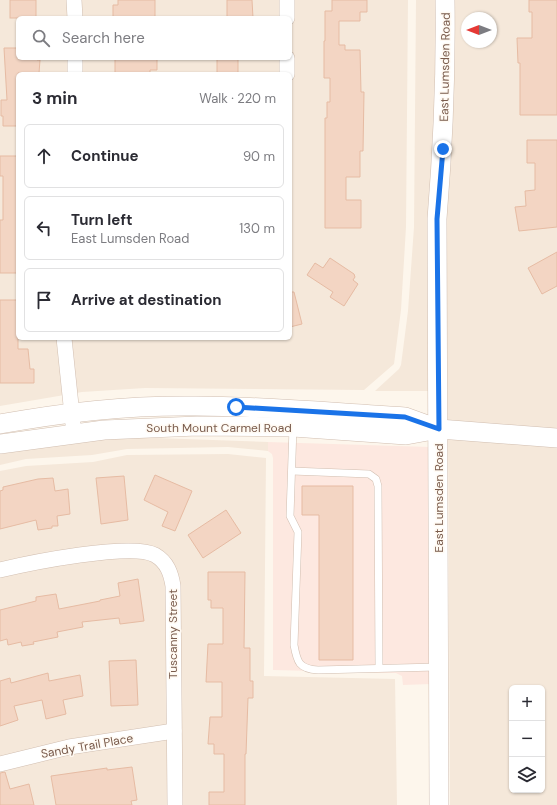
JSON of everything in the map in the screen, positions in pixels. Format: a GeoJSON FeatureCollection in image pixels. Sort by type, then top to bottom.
{"type":"FeatureCollection","features":[{"type":"Feature","properties":{"kind":"street"},"geometry":{"type":"LineString","coordinates":[[74,0],[75,16]]}},
{"type":"Feature","properties":{"kind":"street"},"geometry":{"type":"LineString","coordinates":[[287,0],[287,16]]}},
{"type":"Feature","properties":{"kind":"street","name":"East Lumsden Road"},"geometry":{"type":"LineString","coordinates":[[440,805],[437,219],[443,149],[446,64],[446,0]]}},
{"type":"Feature","properties":{"kind":"street"},"geometry":{"type":"LineString","coordinates":[[75,60],[75,72]]}},
{"type":"Feature","properties":{"kind":"street"},"geometry":{"type":"LineString","coordinates":[[287,60],[287,72]]}},
{"type":"Feature","properties":{"kind":"street"},"geometry":{"type":"LineString","coordinates":[[64,340],[74,434]]}},
{"type":"Feature","properties":{"kind":"street","name":"South Mount Carmel Road"},"geometry":{"type":"LineString","coordinates":[[0,424],[71,413],[154,407],[236,407],[405,417],[439,429]]}},
{"type":"Feature","properties":{"kind":"street","name":"South Mount Carmel Road"},"geometry":{"type":"LineString","coordinates":[[0,444],[74,434],[146,428],[293,427],[406,435],[439,429],[557,438]]}},
{"type":"Feature","properties":{"kind":"street","name":"Tuscanny Street"},"geometry":{"type":"LineString","coordinates":[[0,570],[46,560],[132,550],[154,554],[162,560],[172,575],[173,586],[175,805]]}},
{"type":"Feature","properties":{"kind":"street","name":"Sandy Trail Place"},"geometry":{"type":"LineString","coordinates":[[0,764],[70,747],[174,731]]}},
{"type":"Feature","properties":{"kind":"lane"},"geometry":{"type":"LineString","coordinates":[[293,427],[290,516],[298,532],[294,645],[296,656],[300,664],[307,669],[318,670],[439,666]]}},
{"type":"Feature","properties":{"kind":"lane"},"geometry":{"type":"LineString","coordinates":[[292,471],[369,474],[376,479],[378,486],[379,667]]}},
{"type":"Feature","properties":{"kind":"shaded area"},"geometry":{"type":"Polygon","coordinates":[[[0,0],[408,0],[406,227],[401,310],[394,364],[364,390],[145,388],[82,392],[0,406],[0,0]]]}},
{"type":"Feature","properties":{"kind":"shaded area"},"geometry":{"type":"Polygon","coordinates":[[[416,0],[437,0],[430,391],[375,391],[399,369],[401,365],[408,311],[414,227],[416,0]]]}},
{"type":"Feature","properties":{"kind":"shaded area"},"geometry":{"type":"Polygon","coordinates":[[[454,0],[557,0],[557,430],[448,422],[446,220],[451,149],[454,65],[454,0]]]}},
{"type":"Feature","properties":{"kind":"shaded area"},"geometry":{"type":"Polygon","coordinates":[[[127,437],[268,442],[268,451],[228,447],[127,449],[92,455],[26,459],[0,465],[0,454],[99,439],[127,437]]]}},
{"type":"Feature","properties":{"kind":"shaded area"},"geometry":{"type":"Polygon","coordinates":[[[448,438],[557,446],[557,805],[450,805],[448,438]]]}},
{"type":"Feature","properties":{"kind":"shaded area"},"geometry":{"type":"Polygon","coordinates":[[[268,442],[430,447],[431,684],[403,685],[402,676],[396,673],[273,670],[273,458],[272,454],[268,451],[268,442]]]}},
{"type":"Feature","properties":{"kind":"shaded area"},"geometry":{"type":"Polygon","coordinates":[[[228,454],[266,458],[264,676],[395,679],[397,805],[0,805],[0,471],[26,466],[93,462],[127,455],[228,454]]]}},
{"type":"Feature","properties":{"kind":"building"},"geometry":{"type":"Polygon","coordinates":[[[10,0],[36,0],[36,16],[16,16],[16,18],[10,18],[10,0]]]}},
{"type":"Feature","properties":{"kind":"building"},"geometry":{"type":"Polygon","coordinates":[[[118,0],[155,0],[155,16],[113,16],[113,5],[118,5],[118,0]]]}},
{"type":"Feature","properties":{"kind":"building"},"geometry":{"type":"Polygon","coordinates":[[[227,0],[252,0],[253,16],[227,16],[227,0]]]}},
{"type":"Feature","properties":{"kind":"building"},"geometry":{"type":"Polygon","coordinates":[[[332,0],[367,0],[367,12],[360,12],[360,21],[339,21],[339,45],[345,45],[345,50],[360,50],[361,92],[364,92],[363,151],[360,151],[360,177],[346,177],[346,200],[361,200],[361,228],[325,228],[325,118],[327,118],[327,102],[330,102],[330,78],[324,78],[324,41],[325,11],[332,11],[332,0]]]}},
{"type":"Feature","properties":{"kind":"building"},"geometry":{"type":"Polygon","coordinates":[[[529,0],[557,0],[557,115],[520,115],[520,63],[518,63],[517,38],[532,38],[532,12],[529,12],[529,0]]]}},
{"type":"Feature","properties":{"kind":"building"},"geometry":{"type":"Polygon","coordinates":[[[4,48],[16,48],[16,60],[40,60],[39,72],[16,72],[16,126],[3,126],[3,116],[1,116],[1,100],[7,100],[4,48]]]}},
{"type":"Feature","properties":{"kind":"building"},"geometry":{"type":"Polygon","coordinates":[[[115,60],[157,60],[157,70],[150,70],[150,72],[115,72],[115,60]]]}},
{"type":"Feature","properties":{"kind":"building"},"geometry":{"type":"Polygon","coordinates":[[[217,60],[238,60],[238,72],[217,72],[217,60]]]}},
{"type":"Feature","properties":{"kind":"building"},"geometry":{"type":"Polygon","coordinates":[[[527,140],[557,140],[557,227],[519,231],[515,207],[526,206],[525,191],[535,190],[535,163],[527,163],[527,140]]]}},
{"type":"Feature","properties":{"kind":"building"},"geometry":{"type":"Polygon","coordinates":[[[0,156],[16,156],[16,273],[0,273],[0,220],[3,220],[3,176],[0,176],[0,156]]]}},
{"type":"Feature","properties":{"kind":"building"},"geometry":{"type":"Polygon","coordinates":[[[557,252],[557,286],[542,294],[528,268],[557,252]]]}},
{"type":"Feature","properties":{"kind":"building"},"geometry":{"type":"Polygon","coordinates":[[[330,258],[354,274],[355,277],[353,280],[358,284],[344,306],[330,297],[333,292],[307,275],[315,263],[323,268],[330,258]]]}},
{"type":"Feature","properties":{"kind":"building"},"geometry":{"type":"Polygon","coordinates":[[[292,292],[294,292],[302,324],[292,326],[292,292]]]}},
{"type":"Feature","properties":{"kind":"building"},"geometry":{"type":"Polygon","coordinates":[[[0,300],[16,300],[16,340],[18,340],[18,349],[28,349],[30,369],[34,369],[34,383],[0,383],[0,300]]]}},
{"type":"Feature","properties":{"kind":"building"},"geometry":{"type":"Polygon","coordinates":[[[155,475],[192,491],[175,531],[162,526],[168,512],[144,500],[155,475]]]}},
{"type":"Feature","properties":{"kind":"building"},"geometry":{"type":"Polygon","coordinates":[[[124,476],[128,520],[101,524],[96,478],[124,476]]]}},
{"type":"Feature","properties":{"kind":"building"},"geometry":{"type":"Polygon","coordinates":[[[53,478],[55,491],[68,489],[70,514],[57,516],[58,526],[38,530],[36,520],[0,529],[0,491],[3,490],[3,487],[38,479],[53,478]]]}},
{"type":"Feature","properties":{"kind":"building"},"geometry":{"type":"Polygon","coordinates":[[[302,486],[353,486],[353,660],[319,660],[319,515],[302,515],[302,486]]]}},
{"type":"Feature","properties":{"kind":"building"},"geometry":{"type":"Polygon","coordinates":[[[226,510],[241,533],[203,558],[188,535],[226,510]]]}},
{"type":"Feature","properties":{"kind":"building"},"geometry":{"type":"Polygon","coordinates":[[[208,572],[245,572],[244,648],[250,648],[250,681],[253,681],[253,698],[248,698],[245,754],[245,805],[209,805],[209,792],[224,792],[224,754],[214,754],[214,744],[208,744],[210,717],[222,717],[222,682],[206,682],[208,644],[223,644],[223,608],[211,608],[211,600],[208,600],[208,572]]]}},
{"type":"Feature","properties":{"kind":"building"},"geometry":{"type":"Polygon","coordinates":[[[138,579],[144,621],[120,624],[119,618],[82,622],[83,627],[57,632],[58,637],[33,642],[34,644],[22,646],[21,642],[8,645],[7,639],[0,641],[0,610],[36,601],[36,597],[56,594],[59,609],[100,601],[120,596],[118,583],[138,579]]]}},
{"type":"Feature","properties":{"kind":"building"},"geometry":{"type":"Polygon","coordinates":[[[136,660],[138,705],[111,706],[109,661],[136,660]]]}},
{"type":"Feature","properties":{"kind":"building"},"geometry":{"type":"Polygon","coordinates":[[[48,673],[49,681],[80,675],[83,696],[63,700],[66,714],[46,719],[42,700],[14,706],[18,720],[0,726],[0,681],[10,678],[11,683],[48,673]]]}},
{"type":"Feature","properties":{"kind":"building"},"geometry":{"type":"Polygon","coordinates":[[[132,767],[137,800],[131,801],[132,805],[56,805],[51,776],[107,768],[107,770],[132,767]]]}},
{"type":"Feature","properties":{"kind":"building"},"geometry":{"type":"Polygon","coordinates":[[[5,772],[10,789],[29,784],[34,805],[0,805],[0,773],[5,772]]]}},
{"type":"Feature","properties":{"kind":"route"},"geometry":{"type":"LineString","coordinates":[[236,407],[405,417],[439,429],[437,219],[443,149]]}}]}
